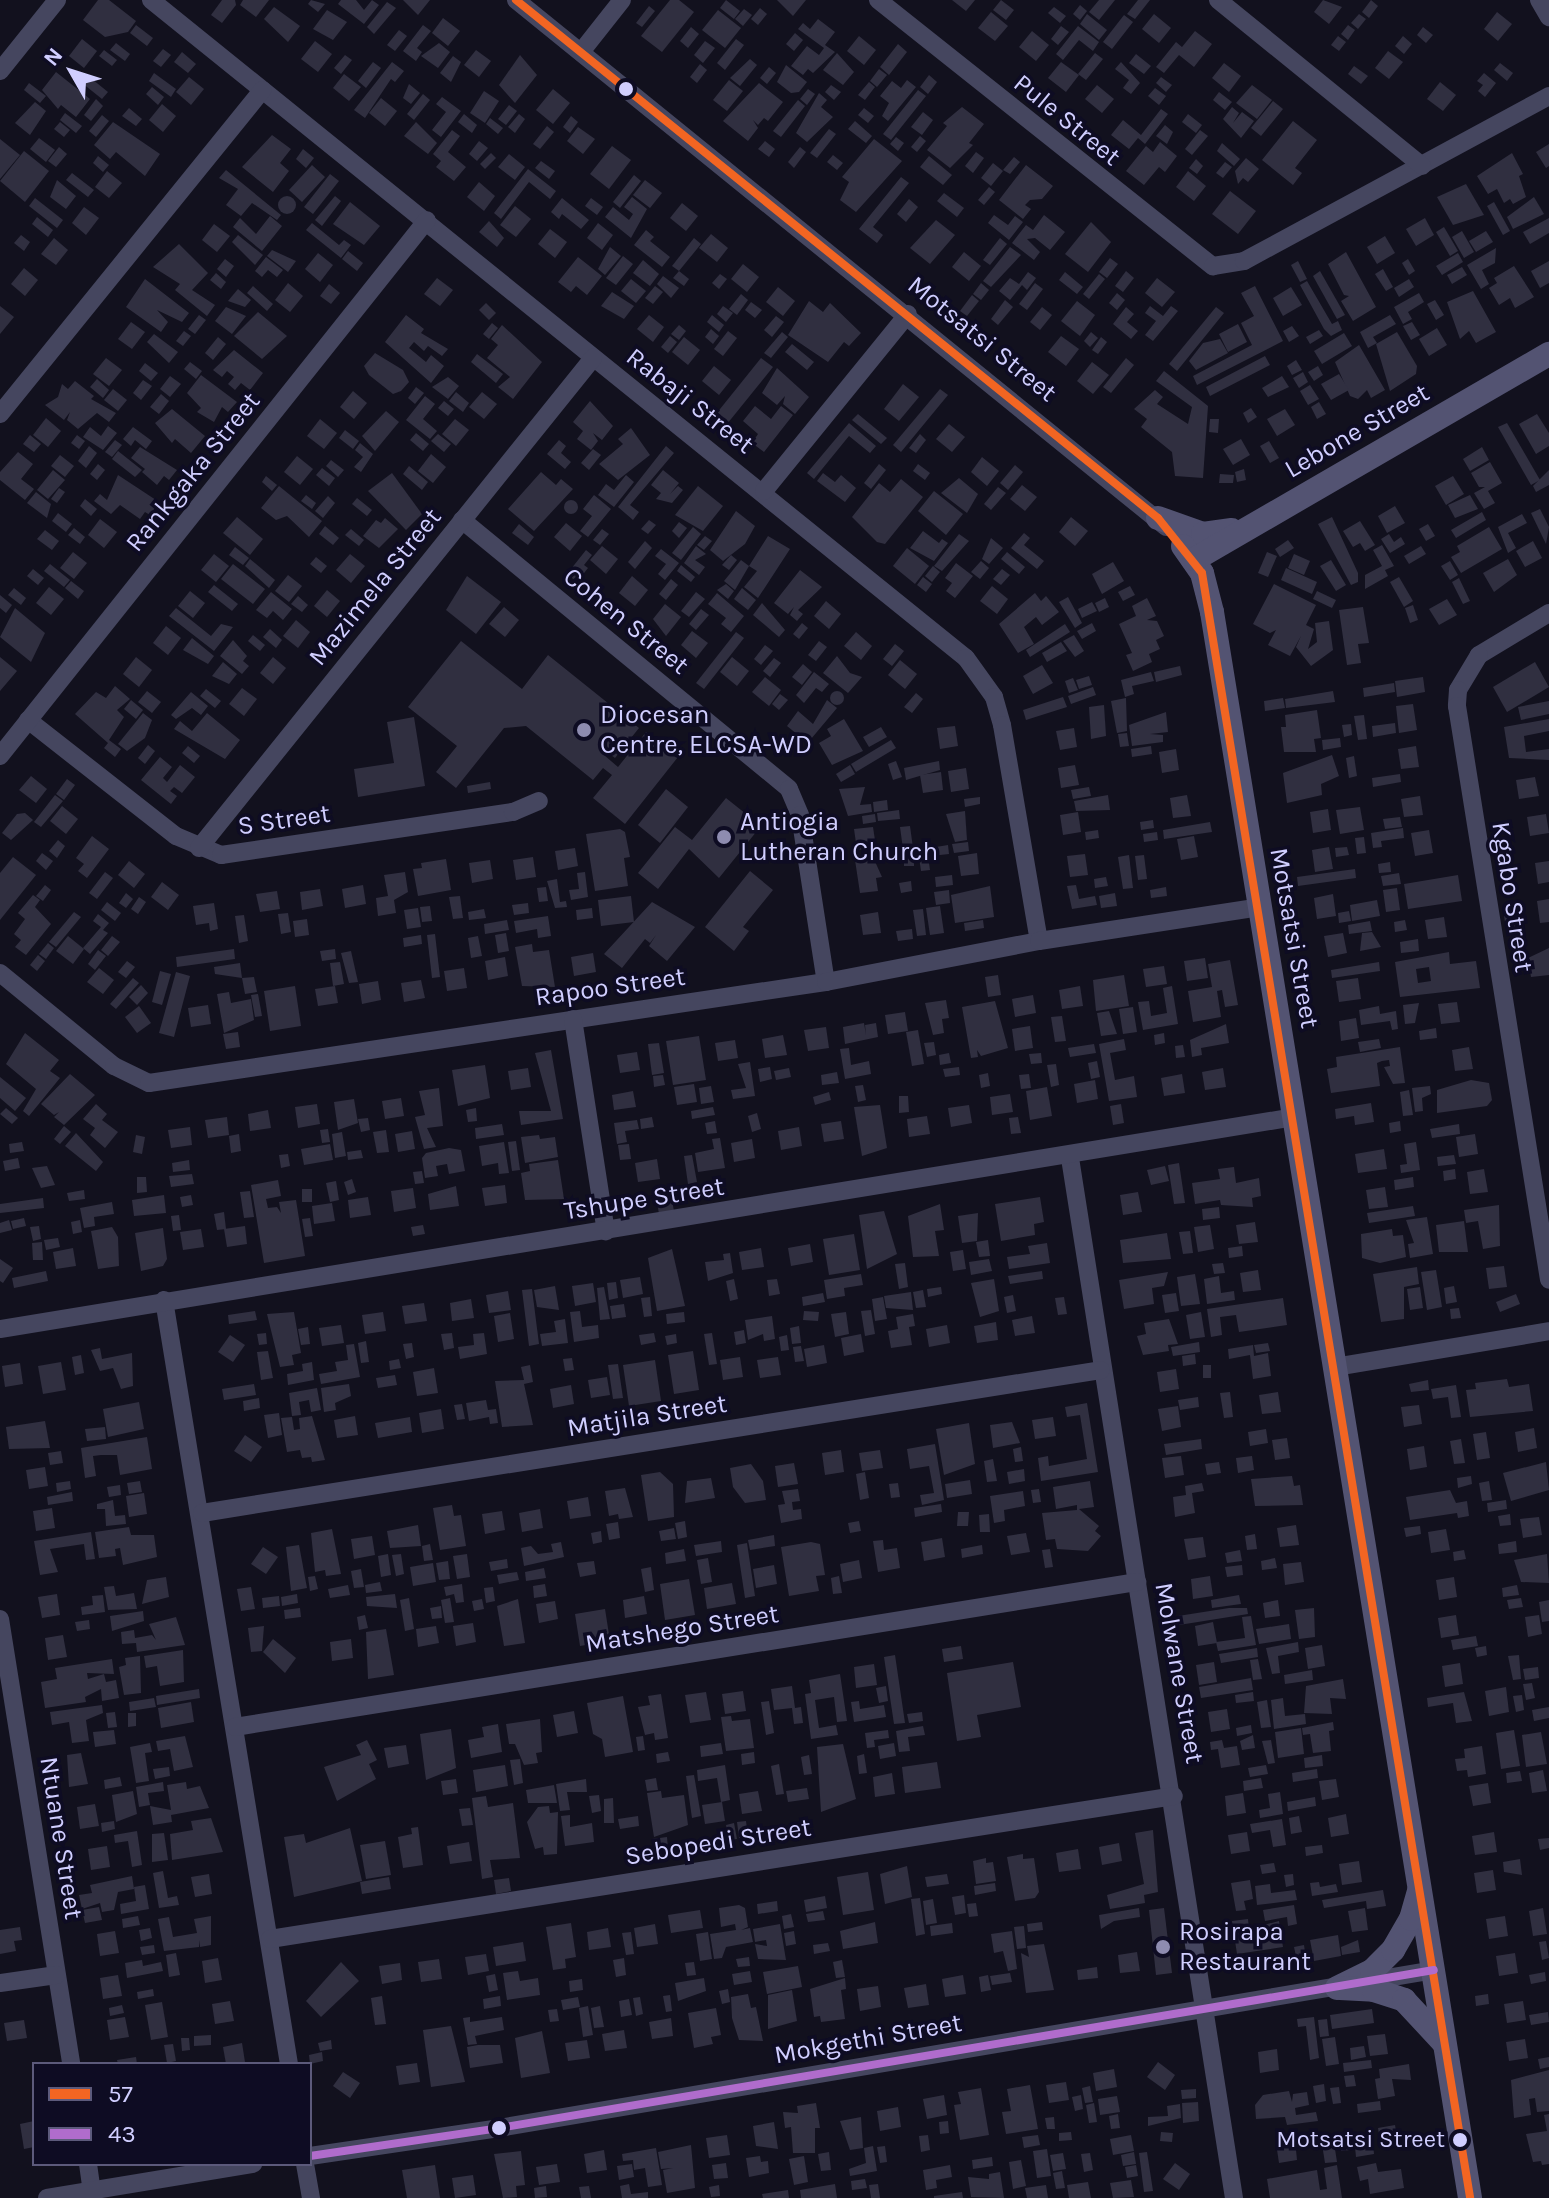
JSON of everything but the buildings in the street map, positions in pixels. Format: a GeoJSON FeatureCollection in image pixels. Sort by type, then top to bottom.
{"type":"FeatureCollection","features":[{"type":"Feature","properties":{"kind":"street"},"geometry":{"type":"LineString","coordinates":[[0,71],[57,0]]}},
{"type":"Feature","properties":{"kind":"street","name":"Rabaji Street"},"geometry":{"type":"LineString","coordinates":[[151,0],[427,220],[593,358],[764,491],[982,676],[1002,725],[1039,941]]}},
{"type":"Feature","properties":{"kind":"street","name":"Motsatsi Street"},"geometry":{"type":"LineString","coordinates":[[516,0],[1158,518],[1189,552],[1212,612],[1470,2198]]}},
{"type":"Feature","properties":{"kind":"street"},"geometry":{"type":"LineString","coordinates":[[581,52],[622,0]]}},
{"type":"Feature","properties":{"kind":"street","name":"Pule Street"},"geometry":{"type":"LineString","coordinates":[[878,0],[1197,259],[1229,266],[1422,166]]}},
{"type":"Feature","properties":{"kind":"street"},"geometry":{"type":"LineString","coordinates":[[1218,0],[1422,166],[1549,96]]}},
{"type":"Feature","properties":{"kind":"street"},"geometry":{"type":"LineString","coordinates":[[1539,0],[1549,17]]}},
{"type":"Feature","properties":{"kind":"street"},"geometry":{"type":"LineString","coordinates":[[0,414],[262,90]]}},
{"type":"Feature","properties":{"kind":"street","name":"Rankgaka Street"},"geometry":{"type":"LineString","coordinates":[[0,756],[427,220]]}},
{"type":"Feature","properties":{"kind":"street"},"geometry":{"type":"LineString","coordinates":[[764,491],[908,314]]}},
{"type":"Feature","properties":{"kind":"street","name":"Lebone Street"},"geometry":{"type":"LineString","coordinates":[[1189,552],[1246,526],[1549,354]]}},
{"type":"Feature","properties":{"kind":"street","name":"Mazimela Street"},"geometry":{"type":"LineString","coordinates":[[199,848],[593,358]]}},
{"type":"Feature","properties":{"kind":"street"},"geometry":{"type":"LineString","coordinates":[[1158,518],[1203,534],[1246,526]]}},
{"type":"Feature","properties":{"kind":"street","name":"Cohen Street"},"geometry":{"type":"LineString","coordinates":[[462,520],[789,789],[800,815],[826,982]]}},
{"type":"Feature","properties":{"kind":"street"},"geometry":{"type":"LineString","coordinates":[[1212,612],[1219,564],[1246,526]]}},
{"type":"Feature","properties":{"kind":"street","name":"Kgabo Street"},"geometry":{"type":"LineString","coordinates":[[1549,613],[1479,655],[1458,690],[1457,706],[1549,1280]]}},
{"type":"Feature","properties":{"kind":"street","name":"S Street"},"geometry":{"type":"LineString","coordinates":[[28,720],[199,848],[221,855],[513,812],[539,801]]}},
{"type":"Feature","properties":{"kind":"street","name":"Rapoo Street"},"geometry":{"type":"LineString","coordinates":[[4,984],[114,1066],[149,1083],[826,982],[1039,941],[1261,907]]}},
{"type":"Feature","properties":{"kind":"street"},"geometry":{"type":"LineString","coordinates":[[573,1019],[606,1231]]}},
{"type":"Feature","properties":{"kind":"street","name":"Tshupe Street"},"geometry":{"type":"LineString","coordinates":[[0,1329],[164,1300],[1070,1158],[1295,1117]]}},
{"type":"Feature","properties":{"kind":"street","name":"Molwane Street"},"geometry":{"type":"LineString","coordinates":[[1070,1158],[1101,1370],[1174,1796],[1234,2198]]}},
{"type":"Feature","properties":{"kind":"street"},"geometry":{"type":"LineString","coordinates":[[164,1300],[202,1513],[289,2062]]}},
{"type":"Feature","properties":{"kind":"street"},"geometry":{"type":"LineString","coordinates":[[1335,1367],[1549,1331]]}},
{"type":"Feature","properties":{"kind":"street","name":"Matjila Street"},"geometry":{"type":"LineString","coordinates":[[202,1513],[1101,1370]]}},
{"type":"Feature","properties":{"kind":"street","name":"Matshego Street"},"geometry":{"type":"LineString","coordinates":[[235,1727],[1137,1582]]}},
{"type":"Feature","properties":{"kind":"street","name":"Ntuane Street"},"geometry":{"type":"LineString","coordinates":[[0,1619],[71,2062]]}},
{"type":"Feature","properties":{"kind":"street","name":"Sebopedi Street"},"geometry":{"type":"LineString","coordinates":[[270,1939],[1174,1796]]}},
{"type":"Feature","properties":{"kind":"street"},"geometry":{"type":"LineString","coordinates":[[1337,1988],[1372,1971],[1393,1950],[1411,1919],[1421,1885]]}},
{"type":"Feature","properties":{"kind":"street","name":"Mokgethi Street"},"geometry":{"type":"LineString","coordinates":[[312,2156],[1434,1970]]}},
{"type":"Feature","properties":{"kind":"street"},"geometry":{"type":"LineString","coordinates":[[0,1983],[56,1975]]}},
{"type":"Feature","properties":{"kind":"street"},"geometry":{"type":"LineString","coordinates":[[1337,1988],[1374,1990],[1404,2000],[1427,2019],[1446,2047]]}},
{"type":"Feature","properties":{"kind":"street"},"geometry":{"type":"LineString","coordinates":[[88,2166],[92,2191]]}},
{"type":"Feature","properties":{"kind":"street"},"geometry":{"type":"LineString","coordinates":[[47,2198],[241,2166]]}},
{"type":"Feature","properties":{"kind":"street"},"geometry":{"type":"LineString","coordinates":[[305,2166],[311,2198]]}},
{"type":"Feature","properties":{"kind":"transit line","name":"57"},"geometry":{"type":"LineString","coordinates":[[516,0],[1158,518],[1202,573],[1470,2198]]}},
{"type":"Feature","properties":{"kind":"transit line","name":"43"},"geometry":{"type":"LineString","coordinates":[[312,2156],[499,2128],[1434,1970]]}},
{"type":"Feature","properties":{"kind":"place","name":"Diocesan Centre, ELCSA-WD"},"geometry":{"type":"Point","coordinates":[584,730]}},
{"type":"Feature","properties":{"kind":"place","name":"Antiogia Lutheran Church"},"geometry":{"type":"Point","coordinates":[724,837]}},
{"type":"Feature","properties":{"kind":"place","name":"Rosirapa Restaurant"},"geometry":{"type":"Point","coordinates":[1163,1947]}},
{"type":"Feature","properties":{"kind":"place","name":"Motsatsi Street"},"geometry":{"type":"Point","coordinates":[1460,2140]}}]}
